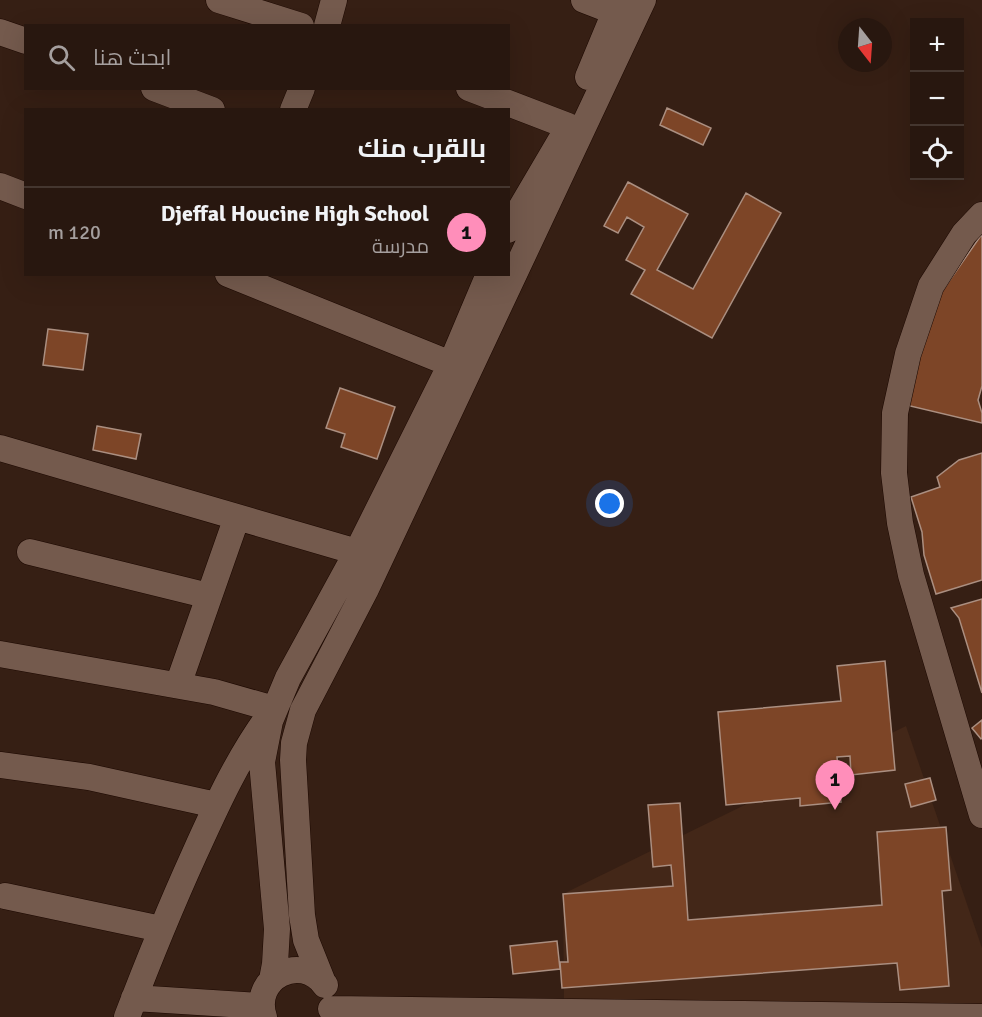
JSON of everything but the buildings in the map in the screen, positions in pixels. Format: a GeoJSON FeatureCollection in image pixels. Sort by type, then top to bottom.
{"type":"FeatureCollection","features":[{"type":"Feature","properties":{"kind":"street"},"geometry":{"type":"LineString","coordinates":[[219,0],[295,24]]}},
{"type":"Feature","properties":{"kind":"street"},"geometry":{"type":"LineString","coordinates":[[328,24],[334,0]]}},
{"type":"Feature","properties":{"kind":"street"},"geometry":{"type":"LineString","coordinates":[[510,224],[568,126],[618,6],[584,0]]}},
{"type":"Feature","properties":{"kind":"street"},"geometry":{"type":"LineString","coordinates":[[642,0],[366,589],[303,710],[297,726],[293,760],[302,915],[306,940],[313,961],[329,994],[330,1013],[982,1017]]}},
{"type":"Feature","properties":{"kind":"street"},"geometry":{"type":"LineString","coordinates":[[0,32],[24,40]]}},
{"type":"Feature","properties":{"kind":"street"},"geometry":{"type":"LineString","coordinates":[[159,90],[207,108]]}},
{"type":"Feature","properties":{"kind":"street"},"geometry":{"type":"LineString","coordinates":[[294,108],[301,90]]}},
{"type":"Feature","properties":{"kind":"street"},"geometry":{"type":"LineString","coordinates":[[474,90],[568,126]]}},
{"type":"Feature","properties":{"kind":"street"},"geometry":{"type":"LineString","coordinates":[[0,186],[24,195]]}},
{"type":"Feature","properties":{"kind":"street"},"geometry":{"type":"LineString","coordinates":[[982,214],[964,234],[931,286],[908,354],[895,413],[894,473],[900,523],[911,575],[982,815]]}},
{"type":"Feature","properties":{"kind":"street"},"geometry":{"type":"LineString","coordinates":[[233,276],[450,364]]}},
{"type":"Feature","properties":{"kind":"street"},"geometry":{"type":"LineString","coordinates":[[272,980],[277,929],[262,762],[274,709],[288,678],[357,552],[450,364],[488,276]]}},
{"type":"Feature","properties":{"kind":"street"},"geometry":{"type":"LineString","coordinates":[[0,447],[357,552]]}},
{"type":"Feature","properties":{"kind":"street"},"geometry":{"type":"LineString","coordinates":[[178,685],[237,516]]}},
{"type":"Feature","properties":{"kind":"street"},"geometry":{"type":"LineString","coordinates":[[30,552],[209,596]]}},
{"type":"Feature","properties":{"kind":"street"},"geometry":{"type":"LineString","coordinates":[[0,654],[214,692],[274,709]]}},
{"type":"Feature","properties":{"kind":"street"},"geometry":{"type":"LineString","coordinates":[[274,709],[248,746],[216,805],[161,929],[131,1007],[262,1012],[263,992],[279,974],[297,969],[306,971],[322,981]]}},
{"type":"Feature","properties":{"kind":"street"},"geometry":{"type":"LineString","coordinates":[[0,765],[89,777],[216,805]]}},
{"type":"Feature","properties":{"kind":"street"},"geometry":{"type":"LineString","coordinates":[[5,896],[161,929]]}},
{"type":"Feature","properties":{"kind":"shaded area"},"geometry":{"type":"Polygon","coordinates":[[[906,726],[982,948],[982,1008],[564,999],[563,894],[906,726]]]}},
{"type":"Feature","properties":{"kind":"place","name":"Djeffal Houcine High School"},"geometry":{"type":"Point","coordinates":[835,810]}}]}
